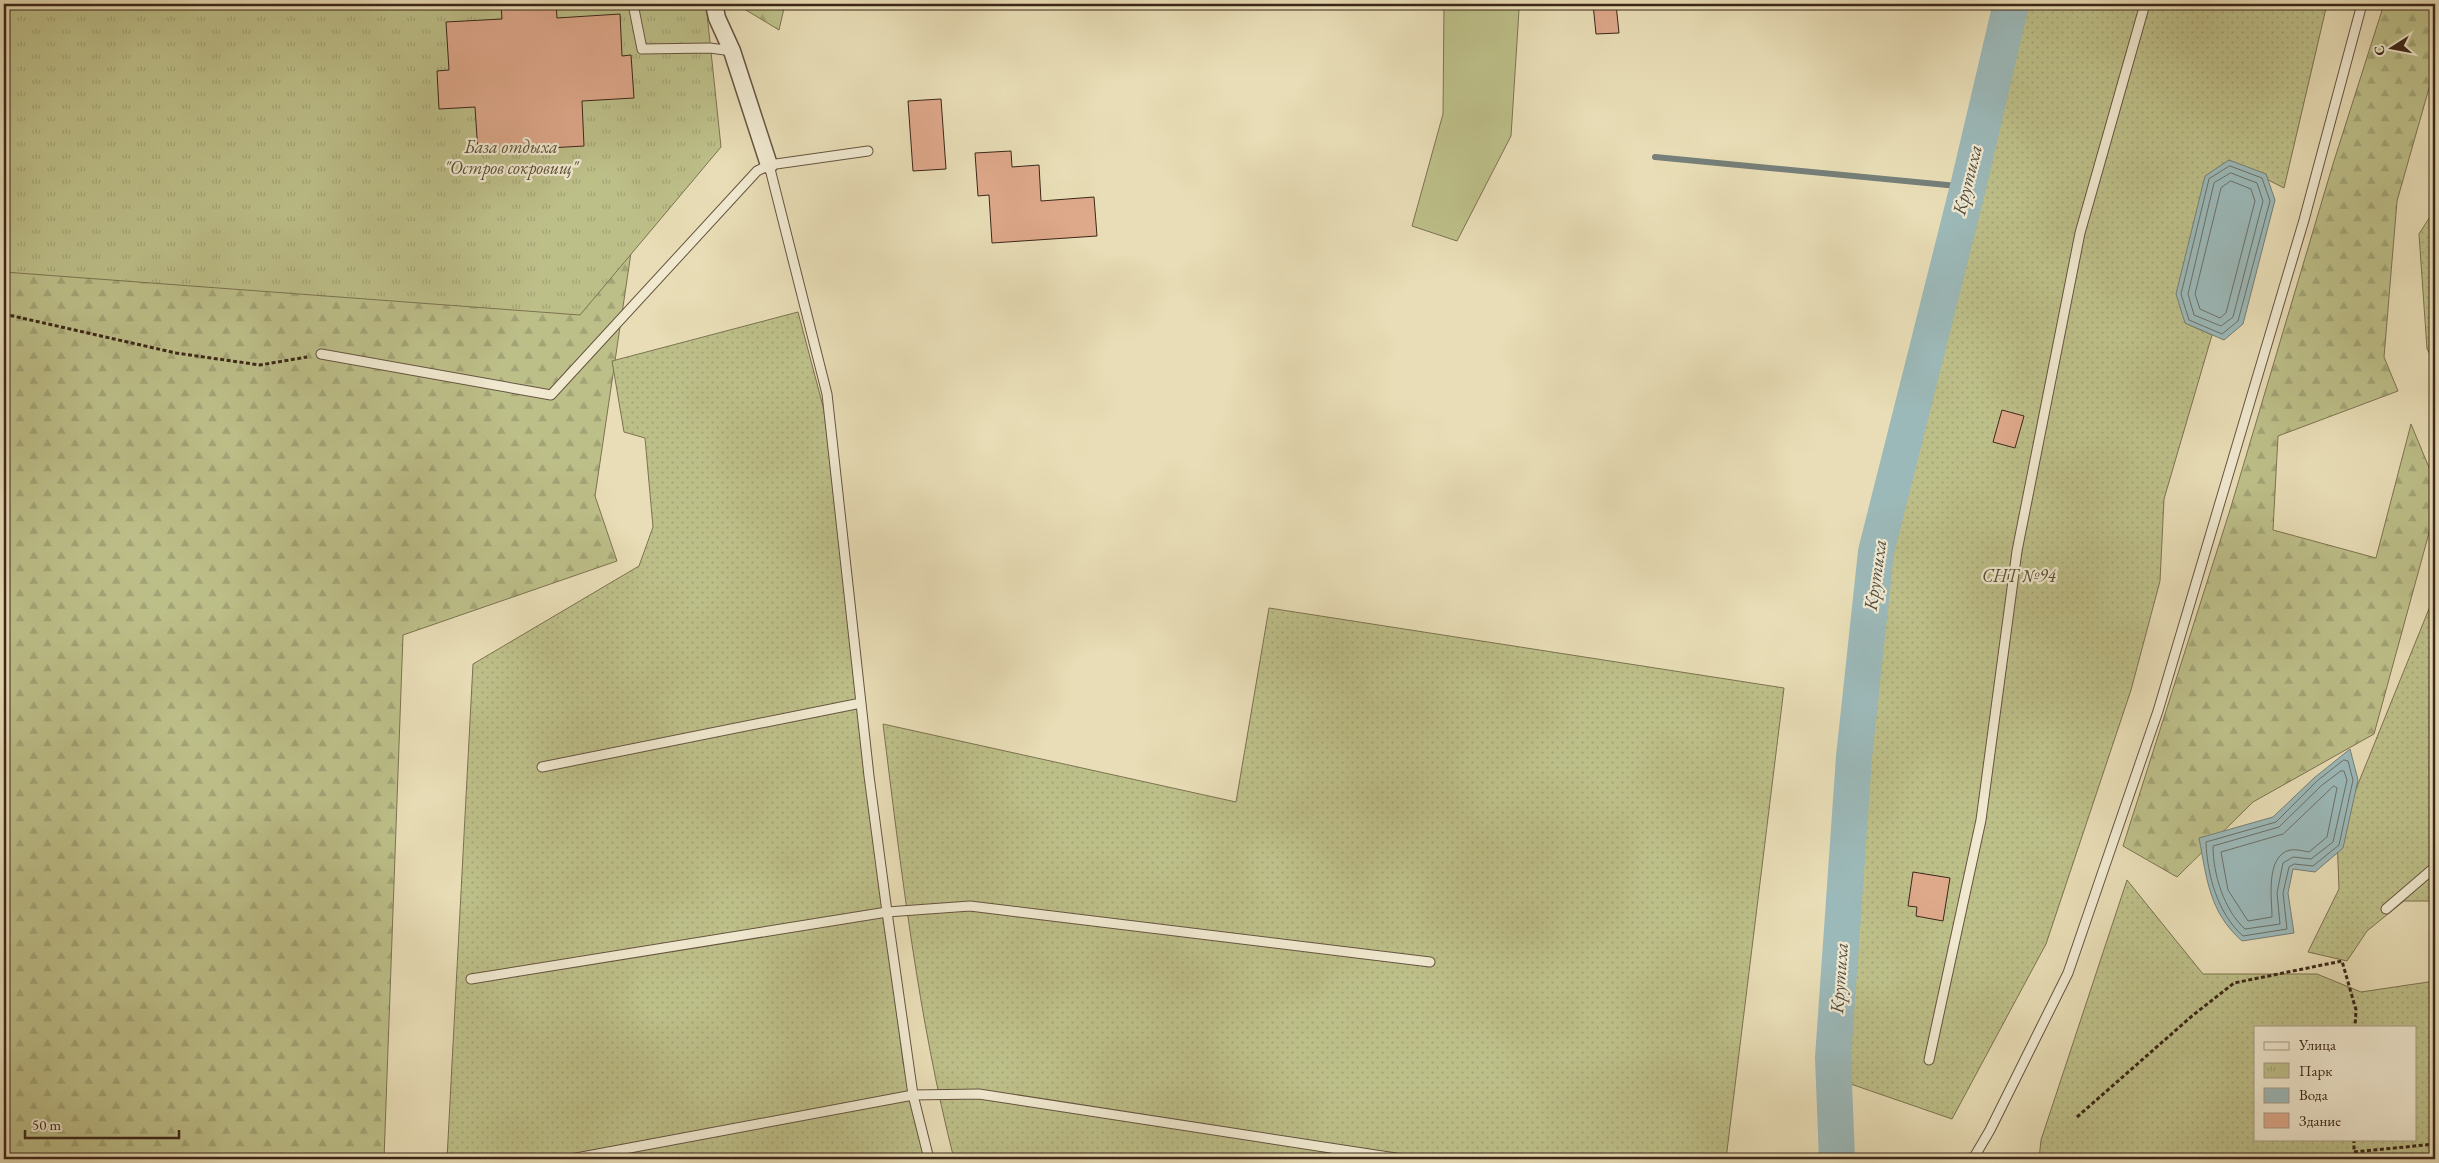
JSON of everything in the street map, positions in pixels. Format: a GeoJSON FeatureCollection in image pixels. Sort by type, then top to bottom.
{"type":"FeatureCollection","features":[{"type":"Feature","properties":{"kind":"street"},"geometry":{"type":"LineString","coordinates":[[714,4],[717,18],[732,51],[769,166]]}},
{"type":"Feature","properties":{"kind":"lane"},"geometry":{"type":"LineString","coordinates":[[633,4],[642,49],[710,48],[732,51]]}},
{"type":"Feature","properties":{"kind":"lane"},"geometry":{"type":"LineString","coordinates":[[1929,1060],[1981,820],[2017,550],[2080,233],[2145,4]]}},
{"type":"Feature","properties":{"kind":"lane"},"geometry":{"type":"LineString","coordinates":[[1973,1159],[1990,1130],[2068,973],[2158,711],[2304,220],[2362,4]]}},
{"type":"Feature","properties":{"kind":"lane"},"geometry":{"type":"LineString","coordinates":[[321,354],[551,396],[757,171],[769,166],[868,151]]}},
{"type":"Feature","properties":{"kind":"lane"},"geometry":{"type":"LineString","coordinates":[[769,166],[827,394],[861,702],[887,912],[914,1095],[929,1159]]}},
{"type":"Feature","properties":{"kind":"lane"},"geometry":{"type":"LineString","coordinates":[[542,767],[861,702]]}},
{"type":"Feature","properties":{"kind":"lane"},"geometry":{"type":"LineString","coordinates":[[2386,909],[2435,868]]}},
{"type":"Feature","properties":{"kind":"lane"},"geometry":{"type":"LineString","coordinates":[[471,979],[887,912],[970,906],[1430,962]]}},
{"type":"Feature","properties":{"kind":"lane"},"geometry":{"type":"LineString","coordinates":[[571,1159],[914,1095],[978,1094],[1402,1159]]}},
{"type":"Feature","properties":{"kind":"path"},"geometry":{"type":"LineString","coordinates":[[4,314],[176,354],[260,365],[321,354]]}},
{"type":"Feature","properties":{"kind":"path"},"geometry":{"type":"LineString","coordinates":[[2077,1117],[2192,1016],[2234,983],[2342,961],[2356,1010],[2355,1026]]}},
{"type":"Feature","properties":{"kind":"path"},"geometry":{"type":"LineString","coordinates":[[2354,1140],[2354,1152],[2435,1144]]}},
{"type":"Feature","properties":{"kind":"green space"},"geometry":{"type":"Polygon","coordinates":[[[4,4],[641,185],[595,496],[617,561],[403,635],[384,1159],[4,1159],[4,4]]]}},
{"type":"Feature","properties":{"kind":"green space","name":"База отдыха \"Остров сокровищ\""},"geometry":{"type":"Polygon","coordinates":[[[4,4],[706,4],[721,147],[580,315],[4,272],[4,4]]]}},
{"type":"Feature","properties":{"kind":"green space"},"geometry":{"type":"Polygon","coordinates":[[[736,4],[785,4],[779,30],[736,4]]]}},
{"type":"Feature","properties":{"kind":"green space"},"geometry":{"type":"Polygon","coordinates":[[[1444,4],[1518,4],[1519,10],[1511,136],[1457,241],[1412,226],[1443,114],[1444,4]]]}},
{"type":"Feature","properties":{"kind":"green space","name":"СНТ №94"},"geometry":{"type":"Polygon","coordinates":[[[2024,4],[2327,4],[2284,188],[2229,160],[2185,323],[2212,335],[2164,499],[2160,581],[2131,690],[2046,944],[1952,1119],[1842,1081],[1879,568],[2024,4]]]}},
{"type":"Feature","properties":{"kind":"green space"},"geometry":{"type":"Polygon","coordinates":[[[2384,4],[2435,4],[2435,67],[2397,201],[2384,357],[2398,391],[2278,436],[2273,530],[2376,558],[2411,424],[2435,482],[2435,511],[2374,734],[2253,802],[2177,877],[2123,846],[2230,510],[2333,164],[2384,4]]]}},
{"type":"Feature","properties":{"kind":"green space"},"geometry":{"type":"Polygon","coordinates":[[[2435,209],[2435,363],[2427,349],[2419,234],[2435,209]]]}},
{"type":"Feature","properties":{"kind":"green space"},"geometry":{"type":"Polygon","coordinates":[[[798,312],[824,410],[903,1062],[927,1159],[447,1159],[473,664],[639,566],[653,527],[645,438],[624,432],[612,361],[798,312]]]}},
{"type":"Feature","properties":{"kind":"green space"},"geometry":{"type":"Polygon","coordinates":[[[2435,594],[2435,901],[2404,901],[2367,931],[2347,961],[2308,952],[2339,889],[2337,836],[2435,594]]]}},
{"type":"Feature","properties":{"kind":"green space"},"geometry":{"type":"Polygon","coordinates":[[[1269,608],[1784,688],[1726,1159],[954,1159],[941,1105],[920,997],[883,724],[1236,802],[1269,608]]]}},
{"type":"Feature","properties":{"kind":"green space"},"geometry":{"type":"Polygon","coordinates":[[[2127,880],[2203,974],[2317,974],[2361,992],[2435,981],[2435,1159],[2039,1159],[2041,1140],[2127,880]]]}},
{"type":"Feature","properties":{"kind":"water"},"geometry":{"type":"Polygon","coordinates":[[[2229,160],[2266,174],[2275,200],[2243,324],[2224,340],[2185,323],[2176,294],[2205,176],[2229,160]]]}},
{"type":"Feature","properties":{"kind":"water"},"geometry":{"type":"Polygon","coordinates":[[[2350,749],[2358,780],[2343,848],[2315,872],[2293,869],[2288,893],[2294,933],[2242,941],[2222,918],[2216,906],[2207,881],[2199,838],[2273,817],[2314,778],[2350,749]]]}},
{"type":"Feature","properties":{"kind":"building"},"geometry":{"type":"Polygon","coordinates":[[[501,4],[556,4],[557,18],[620,14],[622,56],[631,55],[634,98],[582,101],[584,146],[478,152],[475,107],[439,109],[437,71],[449,70],[446,22],[502,19],[501,4]]]}},
{"type":"Feature","properties":{"kind":"building"},"geometry":{"type":"Polygon","coordinates":[[[1593,4],[1616,4],[1619,33],[1596,34],[1593,4]]]}},
{"type":"Feature","properties":{"kind":"building"},"geometry":{"type":"Polygon","coordinates":[[[941,99],[946,169],[913,171],[908,101],[941,99]]]}},
{"type":"Feature","properties":{"kind":"building"},"geometry":{"type":"Polygon","coordinates":[[[1011,151],[1012,167],[1039,165],[1041,201],[1094,197],[1097,236],[992,243],[989,195],[978,196],[975,153],[1011,151]]]}},
{"type":"Feature","properties":{"kind":"building"},"geometry":{"type":"Polygon","coordinates":[[[2002,410],[2024,416],[2015,448],[1993,442],[2002,410]]]}},
{"type":"Feature","properties":{"kind":"building"},"geometry":{"type":"Polygon","coordinates":[[[1913,872],[1950,878],[1943,921],[1916,916],[1917,907],[1908,906],[1913,872]]]}},
{"type":"Feature","properties":{"kind":"waterway","name":"Крутиха"},"geometry":{"type":"LineString","coordinates":[[1837,1159],[1833,1058],[1854,757],[1876,552],[1968,187],[2011,4]]}},
{"type":"Feature","properties":{"kind":"waterway"},"geometry":{"type":"LineString","coordinates":[[1655,157],[1968,187]]}}]}
